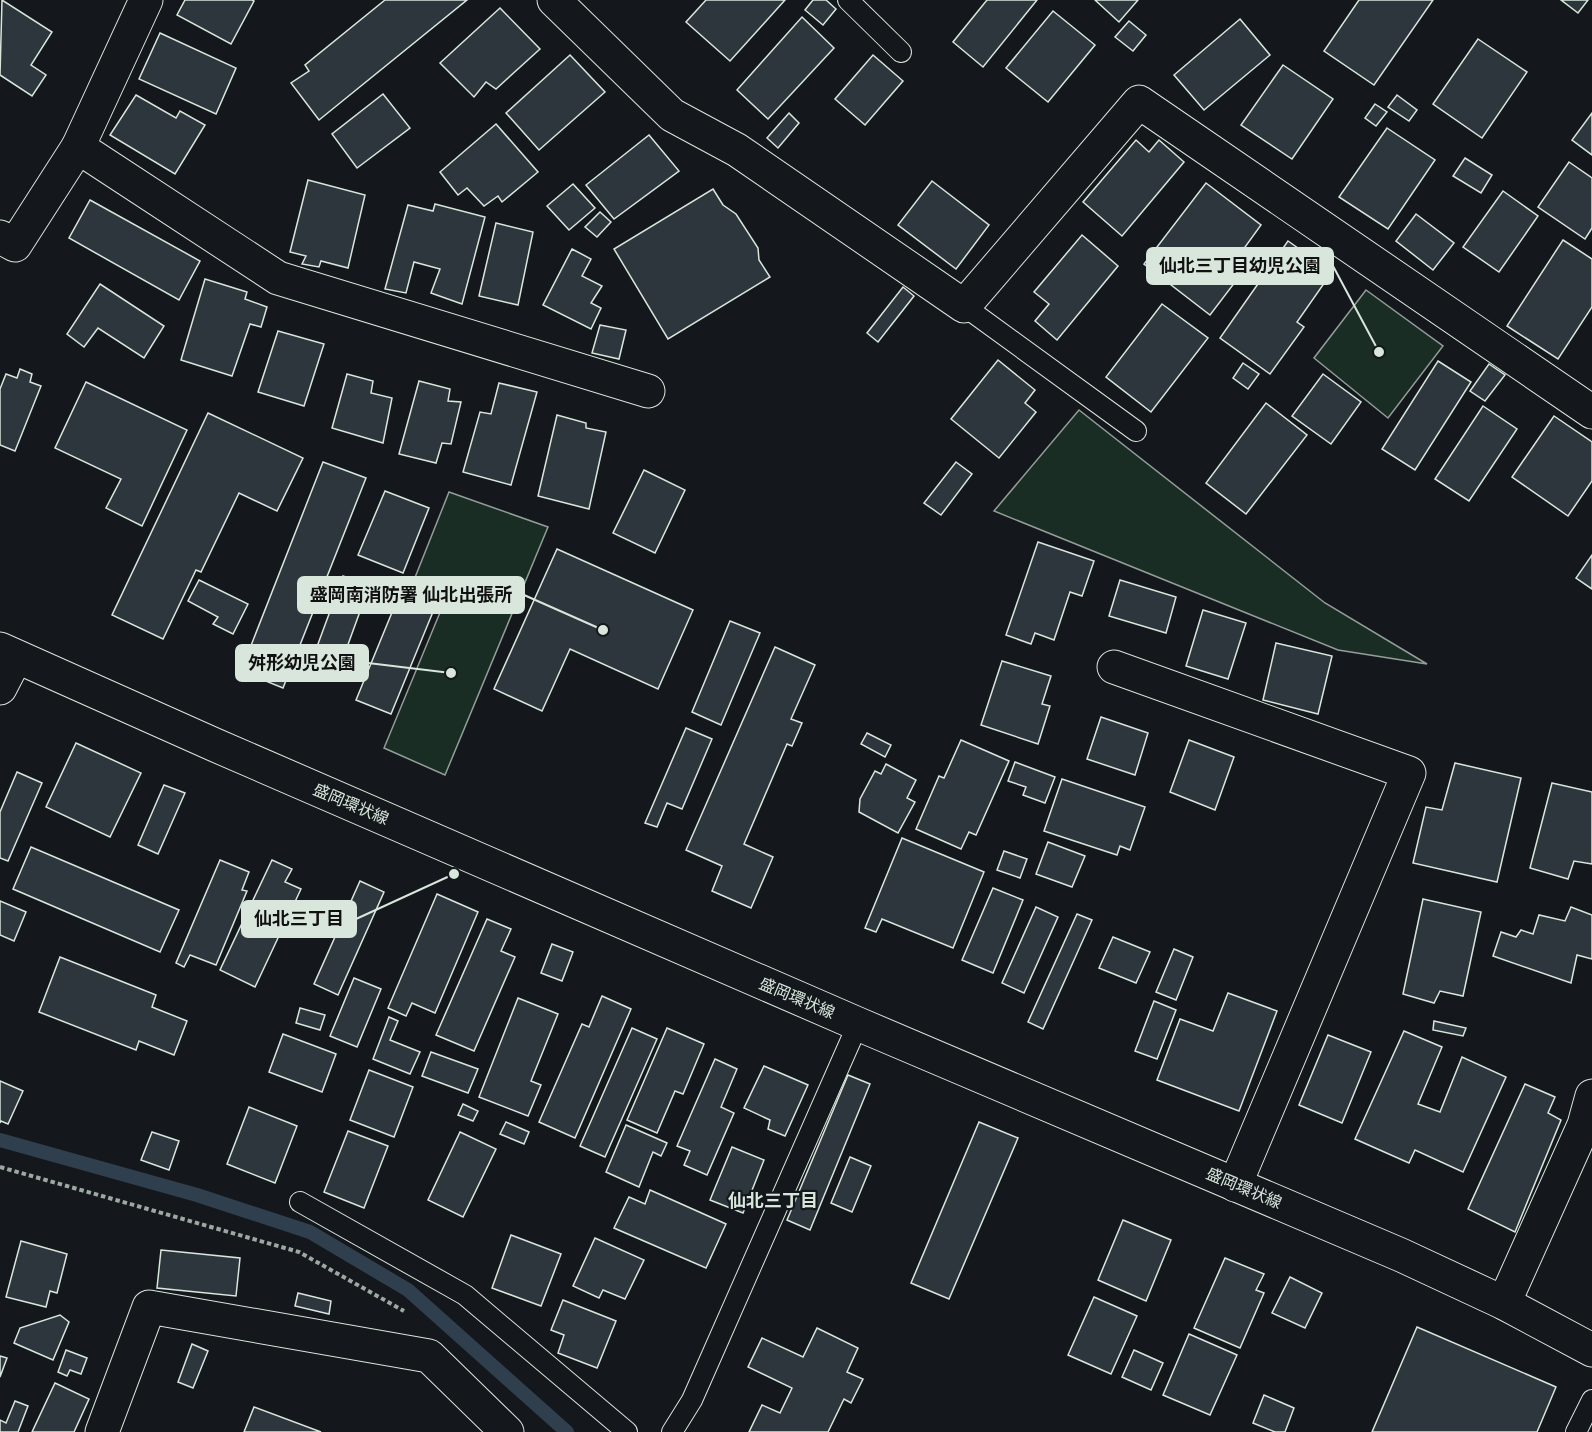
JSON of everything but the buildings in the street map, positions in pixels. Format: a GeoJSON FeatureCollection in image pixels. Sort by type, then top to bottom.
{"type":"FeatureCollection","features":[{"type":"Feature","properties":{"kind":"street"},"geometry":{"type":"LineString","coordinates":[[0,237],[15,245],[78,147],[146,0]]}},
{"type":"Feature","properties":{"kind":"street"},"geometry":{"type":"LineString","coordinates":[[554,0],[672,115],[737,150],[964,306],[1138,102],[1592,412]]}},
{"type":"Feature","properties":{"kind":"street"},"geometry":{"type":"LineString","coordinates":[[78,147],[278,278],[648,391]]}},
{"type":"Feature","properties":{"kind":"street"},"geometry":{"type":"LineString","coordinates":[[0,688],[8,653]]}},
{"type":"Feature","properties":{"kind":"street","name":"盛岡環状線"},"geometry":{"type":"LineString","coordinates":[[8,653],[858,1024],[1401,1255],[1504,1303],[1592,1350]]}},
{"type":"Feature","properties":{"kind":"street"},"geometry":{"type":"LineString","coordinates":[[1114,667],[1409,773],[1235,1185]]}},
{"type":"Feature","properties":{"kind":"street"},"geometry":{"type":"LineString","coordinates":[[1504,1303],[1584,1125],[1592,1096]]}},
{"type":"Feature","properties":{"kind":"street"},"geometry":{"type":"LineString","coordinates":[[102,1432],[149,1307],[429,1356],[507,1432]]}},
{"type":"Feature","properties":{"kind":"lane"},"geometry":{"type":"LineString","coordinates":[[849,0],[901,52]]}},
{"type":"Feature","properties":{"kind":"lane"},"geometry":{"type":"LineString","coordinates":[[964,306],[1136,430]]}},
{"type":"Feature","properties":{"kind":"lane"},"geometry":{"type":"LineString","coordinates":[[672,1432],[692,1400],[858,1024]]}},
{"type":"Feature","properties":{"kind":"lane"},"geometry":{"type":"LineString","coordinates":[[300,1202],[465,1295],[627,1432]]}},
{"type":"Feature","properties":{"kind":"lane"},"geometry":{"type":"LineString","coordinates":[[1576,1432],[1592,1400]]}},
{"type":"Feature","properties":{"kind":"path"},"geometry":{"type":"LineString","coordinates":[[0,1167],[299,1252],[406,1312]]}},
{"type":"Feature","properties":{"kind":"green space"},"geometry":{"type":"Polygon","coordinates":[[[1366,290],[1443,346],[1388,418],[1314,358],[1366,290]]]}},
{"type":"Feature","properties":{"kind":"green space"},"geometry":{"type":"Polygon","coordinates":[[[1079,410],[1325,603],[1427,664],[1338,650],[994,511],[1079,410]]]}},
{"type":"Feature","properties":{"kind":"green space"},"geometry":{"type":"Polygon","coordinates":[[[449,492],[548,527],[445,775],[384,748],[446,598],[412,585],[449,492]]]}},
{"type":"Feature","properties":{"kind":"waterway"},"geometry":{"type":"LineString","coordinates":[[0,1140],[197,1195],[310,1232],[408,1290],[567,1432]]}},
{"type":"Feature","properties":{"kind":"place","name":"仙北三丁目幼児公園"},"geometry":{"type":"Point","coordinates":[1379,352]}},
{"type":"Feature","properties":{"kind":"place","name":"盛岡南消防署 仙北出張所"},"geometry":{"type":"Point","coordinates":[603,630]}},
{"type":"Feature","properties":{"kind":"place","name":"舛形幼児公園"},"geometry":{"type":"Point","coordinates":[451,673]}},
{"type":"Feature","properties":{"kind":"place","name":"仙北三丁目"},"geometry":{"type":"Point","coordinates":[454,874]}},
{"type":"Feature","properties":{"kind":"district","name":"仙北三丁目"},"geometry":{"type":"Point","coordinates":[773,1201]}}]}
